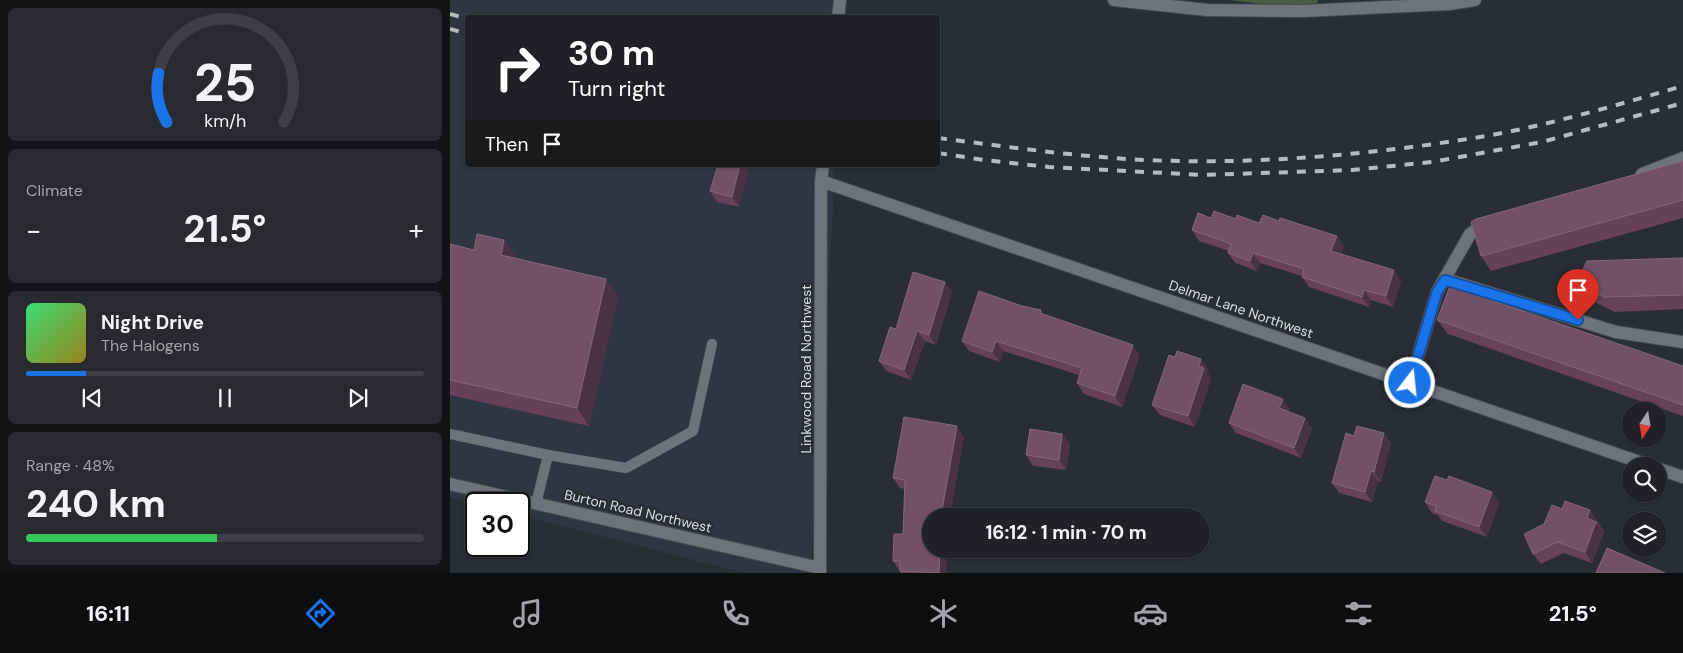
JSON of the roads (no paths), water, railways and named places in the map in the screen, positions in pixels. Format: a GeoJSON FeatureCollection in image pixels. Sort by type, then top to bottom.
{"type":"FeatureCollection","features":[{"type":"Feature","properties":{"kind":"street"},"geometry":{"type":"LineString","coordinates":[[838,15],[840,0]]}},
{"type":"Feature","properties":{"kind":"street"},"geometry":{"type":"LineString","coordinates":[[1114,0],[1207,10],[1303,11],[1382,4],[1449,4],[1475,0]]}},
{"type":"Feature","properties":{"kind":"street"},"geometry":{"type":"LineString","coordinates":[[1631,177],[1683,158]]}},
{"type":"Feature","properties":{"kind":"street","name":"Linkwood Road Northwest"},"geometry":{"type":"LineString","coordinates":[[820,570],[823,167]]}},
{"type":"Feature","properties":{"kind":"street","name":"Delmar Lane Northwest"},"geometry":{"type":"LineString","coordinates":[[822,181],[1625,457]]}},
{"type":"Feature","properties":{"kind":"street"},"geometry":{"type":"LineString","coordinates":[[1410,383],[1437,292],[1470,234],[1499,218]]}},
{"type":"Feature","properties":{"kind":"street"},"geometry":{"type":"LineString","coordinates":[[1445,280],[1616,332],[1683,342]]}},
{"type":"Feature","properties":{"kind":"street"},"geometry":{"type":"LineString","coordinates":[[1667,472],[1683,477]]}},
{"type":"Feature","properties":{"kind":"street","name":"Burton Road Northwest"},"geometry":{"type":"LineString","coordinates":[[450,484],[820,570]]}},
{"type":"Feature","properties":{"kind":"lane"},"geometry":{"type":"LineString","coordinates":[[450,434],[548,455],[626,468],[693,431],[712,344]]}},
{"type":"Feature","properties":{"kind":"lane"},"geometry":{"type":"LineString","coordinates":[[536,504],[548,455]]}},
{"type":"Feature","properties":{"kind":"railway"},"geometry":{"type":"LineString","coordinates":[[450,14],[465,18]]}},
{"type":"Feature","properties":{"kind":"railway"},"geometry":{"type":"LineString","coordinates":[[450,29],[465,33]]}},
{"type":"Feature","properties":{"kind":"railway"},"geometry":{"type":"LineString","coordinates":[[940,138],[1058,153],[1149,160],[1218,161],[1296,158],[1415,147],[1492,135],[1564,119],[1683,86]]}},
{"type":"Feature","properties":{"kind":"railway"},"geometry":{"type":"LineString","coordinates":[[940,153],[1049,167],[1203,175],[1352,170],[1432,162],[1542,142],[1683,103]]}}]}
